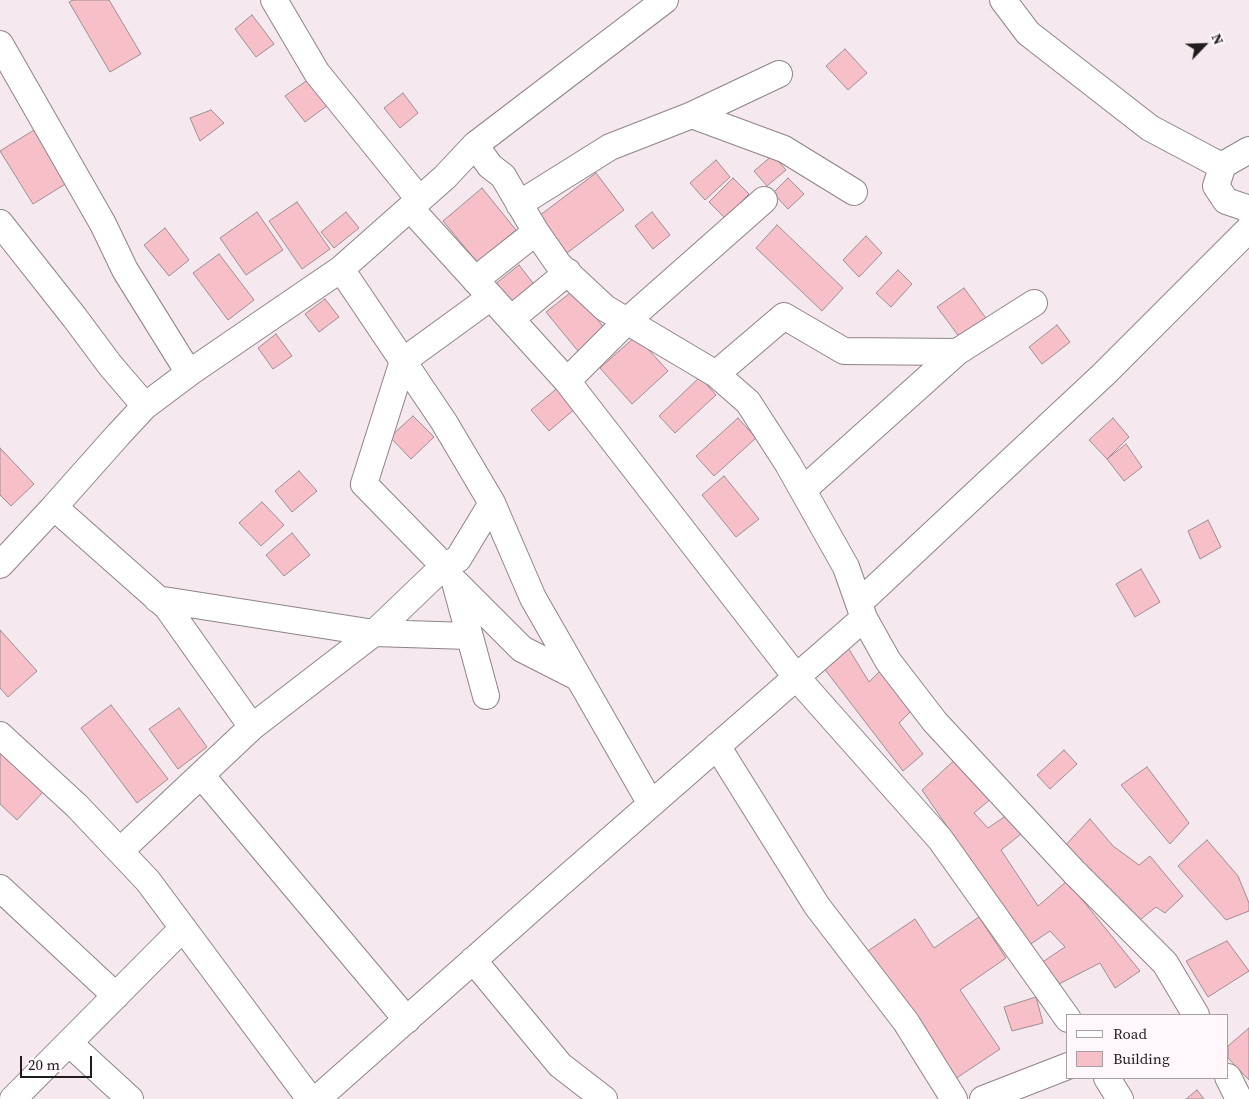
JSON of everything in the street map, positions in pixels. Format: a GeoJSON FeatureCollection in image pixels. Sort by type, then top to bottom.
{"type":"FeatureCollection","features":[{"type":"Feature","properties":{"kind":"street"},"geometry":{"type":"LineString","coordinates":[[274,0],[317,73],[414,204],[483,288],[568,381],[797,678],[940,839],[1066,1017]]}},
{"type":"Feature","properties":{"kind":"street"},"geometry":{"type":"LineString","coordinates":[[0,565],[145,406],[189,373],[341,269],[446,177],[475,145],[665,0]]}},
{"type":"Feature","properties":{"kind":"street"},"geometry":{"type":"LineString","coordinates":[[1003,0],[1028,33],[1150,128],[1214,162],[1223,164],[1249,150]]}},
{"type":"Feature","properties":{"kind":"street"},"geometry":{"type":"LineString","coordinates":[[0,44],[103,224],[125,270],[189,373]]}},
{"type":"Feature","properties":{"kind":"street"},"geometry":{"type":"LineString","coordinates":[[519,204],[610,147],[692,115],[780,74]]}},
{"type":"Feature","properties":{"kind":"street"},"geometry":{"type":"LineString","coordinates":[[692,115],[784,149],[854,192]]}},
{"type":"Feature","properties":{"kind":"street"},"geometry":{"type":"LineString","coordinates":[[475,145],[490,166],[503,176],[536,232],[559,265],[605,308],[716,374],[748,402],[788,464],[846,567],[861,611],[888,661],[936,722],[1074,872],[1165,963],[1195,1014]]}},
{"type":"Feature","properties":{"kind":"street"},"geometry":{"type":"LineString","coordinates":[[1223,164],[1216,186],[1226,201],[1247,208],[1249,211]]}},
{"type":"Feature","properties":{"kind":"street"},"geometry":{"type":"LineString","coordinates":[[568,381],[627,321],[764,200]]}},
{"type":"Feature","properties":{"kind":"street"},"geometry":{"type":"LineString","coordinates":[[0,223],[110,365],[145,406]]}},
{"type":"Feature","properties":{"kind":"street"},"geometry":{"type":"LineString","coordinates":[[317,1099],[473,960],[797,678],[861,611],[1104,374],[1249,229]]}},
{"type":"Feature","properties":{"kind":"street"},"geometry":{"type":"LineString","coordinates":[[536,232],[483,288],[403,361],[364,484],[452,569],[522,649],[579,678]]}},
{"type":"Feature","properties":{"kind":"street"},"geometry":{"type":"LineString","coordinates":[[341,269],[444,422],[492,503],[533,598],[651,804]]}},
{"type":"Feature","properties":{"kind":"street"},"geometry":{"type":"LineString","coordinates":[[511,319],[568,272]]}},
{"type":"Feature","properties":{"kind":"street"},"geometry":{"type":"LineString","coordinates":[[803,490],[957,352],[1034,303]]}},
{"type":"Feature","properties":{"kind":"street"},"geometry":{"type":"LineString","coordinates":[[716,374],[784,316],[844,351],[957,352]]}},
{"type":"Feature","properties":{"kind":"street"},"geometry":{"type":"LineString","coordinates":[[120,852],[252,727],[452,569],[492,503]]}},
{"type":"Feature","properties":{"kind":"street"},"geometry":{"type":"LineString","coordinates":[[54,507],[167,606],[252,727]]}},
{"type":"Feature","properties":{"kind":"street"},"geometry":{"type":"LineString","coordinates":[[452,569],[486,696]]}},
{"type":"Feature","properties":{"kind":"street"},"geometry":{"type":"LineString","coordinates":[[158,599],[374,632],[469,636]]}},
{"type":"Feature","properties":{"kind":"street"},"geometry":{"type":"LineString","coordinates":[[0,735],[77,806],[148,881],[310,1099]]}},
{"type":"Feature","properties":{"kind":"street"},"geometry":{"type":"LineString","coordinates":[[717,746],[817,906],[906,1022],[954,1099]]}},
{"type":"Feature","properties":{"kind":"street"},"geometry":{"type":"LineString","coordinates":[[201,775],[407,1020]]}},
{"type":"Feature","properties":{"kind":"street"},"geometry":{"type":"LineString","coordinates":[[0,888],[116,996]]}},
{"type":"Feature","properties":{"kind":"street"},"geometry":{"type":"LineString","coordinates":[[13,1099],[183,928]]}},
{"type":"Feature","properties":{"kind":"street"},"geometry":{"type":"LineString","coordinates":[[473,960],[560,1065],[604,1099]]}},
{"type":"Feature","properties":{"kind":"street"},"geometry":{"type":"LineString","coordinates":[[69,1043],[130,1099]]}},
{"type":"Feature","properties":{"kind":"street"},"geometry":{"type":"LineString","coordinates":[[983,1099],[1066,1067]]}},
{"type":"Feature","properties":{"kind":"street"},"geometry":{"type":"LineString","coordinates":[[1108,1079],[1120,1099]]}},
{"type":"Feature","properties":{"kind":"street"},"geometry":{"type":"LineString","coordinates":[[1229,1079],[1239,1099]]}},
{"type":"Feature","properties":{"kind":"building"},"geometry":{"type":"Polygon","coordinates":[[[73,0],[109,0],[141,54],[110,72],[69,2],[73,0]]]}},
{"type":"Feature","properties":{"kind":"building"},"geometry":{"type":"Polygon","coordinates":[[[252,15],[274,44],[256,57],[235,29],[252,15]]]}},
{"type":"Feature","properties":{"kind":"building"},"geometry":{"type":"Polygon","coordinates":[[[845,49],[867,73],[848,90],[826,66],[845,49]]]}},
{"type":"Feature","properties":{"kind":"building"},"geometry":{"type":"Polygon","coordinates":[[[309,79],[328,105],[305,122],[285,96],[309,79]]]}},
{"type":"Feature","properties":{"kind":"building"},"geometry":{"type":"Polygon","coordinates":[[[403,93],[418,113],[400,128],[384,108],[403,93]]]}},
{"type":"Feature","properties":{"kind":"building"},"geometry":{"type":"Polygon","coordinates":[[[211,110],[224,123],[200,141],[190,118],[211,110]]]}},
{"type":"Feature","properties":{"kind":"building"},"geometry":{"type":"Polygon","coordinates":[[[39,127],[72,180],[33,204],[0,151],[39,127]]]}},
{"type":"Feature","properties":{"kind":"building"},"geometry":{"type":"Polygon","coordinates":[[[773,155],[786,170],[767,186],[754,171],[773,155]]]}},
{"type":"Feature","properties":{"kind":"building"},"geometry":{"type":"Polygon","coordinates":[[[716,160],[730,177],[705,200],[690,183],[716,160]]]}},
{"type":"Feature","properties":{"kind":"building"},"geometry":{"type":"Polygon","coordinates":[[[596,173],[624,210],[567,253],[539,216],[596,173]]]}},
{"type":"Feature","properties":{"kind":"building"},"geometry":{"type":"Polygon","coordinates":[[[733,178],[749,194],[725,218],[709,202],[733,178]]]}},
{"type":"Feature","properties":{"kind":"building"},"geometry":{"type":"Polygon","coordinates":[[[788,178],[804,194],[788,209],[773,193],[788,178]]]}},
{"type":"Feature","properties":{"kind":"building"},"geometry":{"type":"Polygon","coordinates":[[[482,188],[516,230],[477,262],[443,221],[482,188]]]}},
{"type":"Feature","properties":{"kind":"building"},"geometry":{"type":"Polygon","coordinates":[[[297,202],[330,249],[302,269],[269,221],[297,202]]]}},
{"type":"Feature","properties":{"kind":"building"},"geometry":{"type":"Polygon","coordinates":[[[257,212],[283,250],[246,275],[220,238],[257,212]]]}},
{"type":"Feature","properties":{"kind":"building"},"geometry":{"type":"Polygon","coordinates":[[[346,212],[359,228],[334,248],[321,232],[346,212]]]}},
{"type":"Feature","properties":{"kind":"building"},"geometry":{"type":"Polygon","coordinates":[[[652,212],[670,235],[653,249],[635,226],[652,212]]]}},
{"type":"Feature","properties":{"kind":"building"},"geometry":{"type":"Polygon","coordinates":[[[777,225],[843,288],[822,311],[756,248],[777,225]]]}},
{"type":"Feature","properties":{"kind":"building"},"geometry":{"type":"Polygon","coordinates":[[[165,228],[189,260],[169,276],[144,245],[165,228]]]}},
{"type":"Feature","properties":{"kind":"building"},"geometry":{"type":"Polygon","coordinates":[[[866,236],[882,253],[859,277],[843,260],[866,236]]]}},
{"type":"Feature","properties":{"kind":"building"},"geometry":{"type":"Polygon","coordinates":[[[219,254],[254,300],[228,320],[193,273],[219,254]]]}},
{"type":"Feature","properties":{"kind":"building"},"geometry":{"type":"Polygon","coordinates":[[[519,265],[536,287],[511,307],[494,285],[519,265]]]}},
{"type":"Feature","properties":{"kind":"building"},"geometry":{"type":"Polygon","coordinates":[[[898,270],[912,284],[891,307],[876,293],[898,270]]]}},
{"type":"Feature","properties":{"kind":"building"},"geometry":{"type":"Polygon","coordinates":[[[964,288],[988,321],[966,346],[937,307],[964,288]]]}},
{"type":"Feature","properties":{"kind":"building"},"geometry":{"type":"Polygon","coordinates":[[[574,290],[609,334],[582,356],[546,312],[574,290]]]}},
{"type":"Feature","properties":{"kind":"building"},"geometry":{"type":"Polygon","coordinates":[[[325,299],[339,317],[319,332],[305,314],[325,299]]]}},
{"type":"Feature","properties":{"kind":"building"},"geometry":{"type":"Polygon","coordinates":[[[1057,325],[1070,342],[1042,364],[1029,347],[1057,325]]]}},
{"type":"Feature","properties":{"kind":"building"},"geometry":{"type":"Polygon","coordinates":[[[276,334],[292,356],[273,369],[258,348],[276,334]]]}},
{"type":"Feature","properties":{"kind":"building"},"geometry":{"type":"Polygon","coordinates":[[[636,336],[668,371],[632,404],[600,368],[636,336]]]}},
{"type":"Feature","properties":{"kind":"building"},"geometry":{"type":"Polygon","coordinates":[[[700,377],[716,395],[675,433],[659,416],[700,377]]]}},
{"type":"Feature","properties":{"kind":"building"},"geometry":{"type":"Polygon","coordinates":[[[560,386],[577,407],[549,431],[531,410],[560,386]]]}},
{"type":"Feature","properties":{"kind":"building"},"geometry":{"type":"Polygon","coordinates":[[[413,416],[434,437],[411,459],[390,437],[413,416]]]}},
{"type":"Feature","properties":{"kind":"building"},"geometry":{"type":"Polygon","coordinates":[[[738,418],[756,438],[714,476],[696,456],[738,418]]]}},
{"type":"Feature","properties":{"kind":"building"},"geometry":{"type":"Polygon","coordinates":[[[1113,418],[1129,437],[1107,459],[1089,440],[1113,418]]]}},
{"type":"Feature","properties":{"kind":"building"},"geometry":{"type":"Polygon","coordinates":[[[1126,444],[1142,467],[1124,481],[1107,459],[1126,444]]]}},
{"type":"Feature","properties":{"kind":"building"},"geometry":{"type":"Polygon","coordinates":[[[0,448],[34,484],[11,506],[0,495],[0,448]]]}},
{"type":"Feature","properties":{"kind":"building"},"geometry":{"type":"Polygon","coordinates":[[[299,471],[317,491],[292,512],[275,491],[299,471]]]}},
{"type":"Feature","properties":{"kind":"building"},"geometry":{"type":"Polygon","coordinates":[[[724,476],[759,519],[736,537],[702,495],[724,476]]]}},
{"type":"Feature","properties":{"kind":"building"},"geometry":{"type":"Polygon","coordinates":[[[262,502],[284,525],[261,546],[239,523],[262,502]]]}},
{"type":"Feature","properties":{"kind":"building"},"geometry":{"type":"Polygon","coordinates":[[[1208,520],[1221,547],[1200,559],[1188,531],[1208,520]]]}},
{"type":"Feature","properties":{"kind":"building"},"geometry":{"type":"Polygon","coordinates":[[[292,533],[310,555],[284,576],[266,555],[292,533]]]}},
{"type":"Feature","properties":{"kind":"building"},"geometry":{"type":"Polygon","coordinates":[[[1141,569],[1160,602],[1135,617],[1116,584],[1141,569]]]}},
{"type":"Feature","properties":{"kind":"building"},"geometry":{"type":"Polygon","coordinates":[[[0,630],[37,671],[8,697],[0,688],[0,630]]]}},
{"type":"Feature","properties":{"kind":"building"},"geometry":{"type":"Polygon","coordinates":[[[847,646],[869,682],[885,666],[916,706],[899,723],[923,754],[903,771],[823,667],[847,646]]]}},
{"type":"Feature","properties":{"kind":"building"},"geometry":{"type":"Polygon","coordinates":[[[111,705],[168,779],[137,803],[81,728],[111,705]]]}},
{"type":"Feature","properties":{"kind":"building"},"geometry":{"type":"Polygon","coordinates":[[[179,708],[207,747],[178,769],[149,729],[179,708]]]}},
{"type":"Feature","properties":{"kind":"building"},"geometry":{"type":"Polygon","coordinates":[[[0,749],[44,791],[17,820],[0,804],[0,749]]]}},
{"type":"Feature","properties":{"kind":"building"},"geometry":{"type":"Polygon","coordinates":[[[1064,750],[1077,764],[1050,789],[1037,775],[1064,750]]]}},
{"type":"Feature","properties":{"kind":"building"},"geometry":{"type":"Polygon","coordinates":[[[959,756],[993,797],[974,813],[988,828],[1010,813],[1021,834],[1001,850],[1038,906],[1067,881],[1140,971],[1115,988],[1100,963],[1055,986],[1041,963],[1065,947],[1050,931],[1029,945],[922,790],[959,756]]]}},
{"type":"Feature","properties":{"kind":"building"},"geometry":{"type":"Polygon","coordinates":[[[1147,767],[1189,823],[1170,844],[1121,785],[1147,767]]]}},
{"type":"Feature","properties":{"kind":"building"},"geometry":{"type":"Polygon","coordinates":[[[1090,819],[1113,846],[1139,865],[1150,856],[1183,896],[1165,913],[1156,907],[1136,923],[1061,850],[1090,819]]]}},
{"type":"Feature","properties":{"kind":"building"},"geometry":{"type":"Polygon","coordinates":[[[1207,840],[1238,876],[1249,903],[1249,911],[1226,920],[1178,866],[1207,840]]]}},
{"type":"Feature","properties":{"kind":"building"},"geometry":{"type":"Polygon","coordinates":[[[979,917],[1006,958],[960,990],[1000,1049],[952,1081],[865,953],[915,919],[934,948],[979,917]]]}},
{"type":"Feature","properties":{"kind":"building"},"geometry":{"type":"Polygon","coordinates":[[[1227,941],[1249,971],[1208,997],[1186,961],[1227,941]]]}},
{"type":"Feature","properties":{"kind":"building"},"geometry":{"type":"Polygon","coordinates":[[[1036,997],[1043,1023],[1012,1031],[1004,1007],[1036,997]]]}},
{"type":"Feature","properties":{"kind":"building"},"geometry":{"type":"Polygon","coordinates":[[[1249,1028],[1249,1080],[1229,1059],[1229,1045],[1249,1028]]]}},
{"type":"Feature","properties":{"kind":"building"},"geometry":{"type":"Polygon","coordinates":[[[1197,1090],[1204,1099],[1186,1099],[1197,1090]]]}}]}
